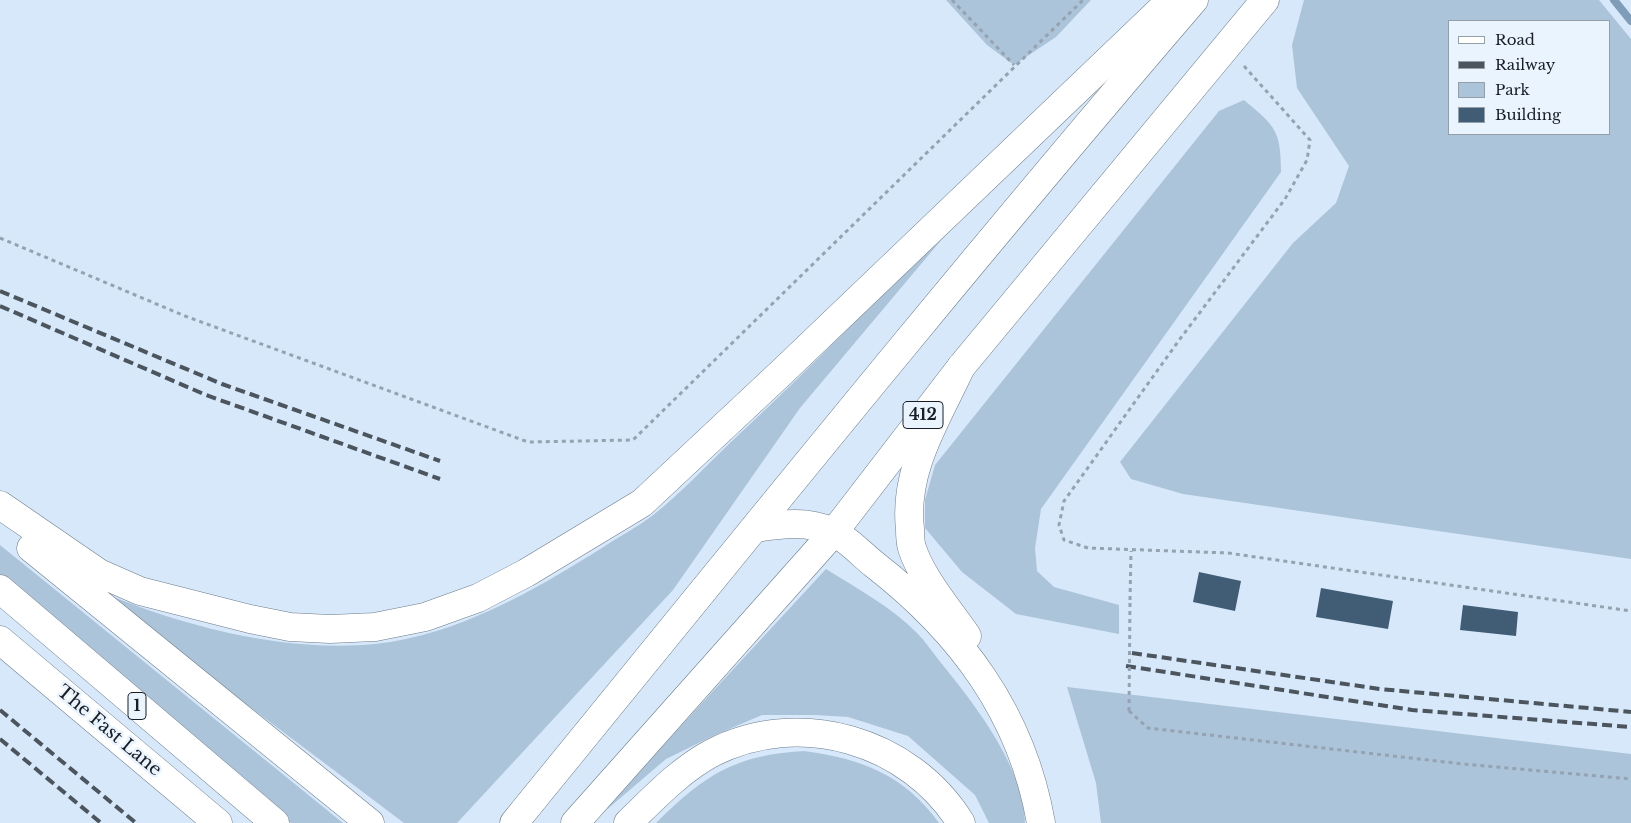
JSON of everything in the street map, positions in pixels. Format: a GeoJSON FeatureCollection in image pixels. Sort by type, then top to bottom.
{"type":"FeatureCollection","features":[{"type":"Feature","properties":{"kind":"main road"},"geometry":{"type":"LineString","coordinates":[[0,505],[100,573],[140,590],[250,619],[290,627],[330,629],[375,627],[424,617],[478,598],[534,569],[642,503],[782,372],[1171,0]]}},
{"type":"Feature","properties":{"kind":"main road"},"geometry":{"type":"LineString","coordinates":[[514,823],[755,528],[847,411],[1056,161],[1194,0]]}},
{"type":"Feature","properties":{"kind":"main road","name":"412"},"geometry":{"type":"LineString","coordinates":[[575,823],[834,532],[961,367],[1265,0]]}},
{"type":"Feature","properties":{"kind":"main road"},"geometry":{"type":"LineString","coordinates":[[961,367],[917,460],[910,484],[908,515],[912,548],[927,578],[975,649],[1026,760],[1041,823]]}},
{"type":"Feature","properties":{"kind":"main road"},"geometry":{"type":"LineString","coordinates":[[755,528],[796,522],[834,532],[891,577],[944,630],[992,689],[1001,707]]}},
{"type":"Feature","properties":{"kind":"main road"},"geometry":{"type":"LineString","coordinates":[[0,523],[370,823]]}},
{"type":"Feature","properties":{"kind":"main road","name":"1"},"geometry":{"type":"LineString","coordinates":[[0,589],[275,823]]}},
{"type":"Feature","properties":{"kind":"main road","name":"The Fast Lane"},"geometry":{"type":"LineString","coordinates":[[0,640],[218,823]]}},
{"type":"Feature","properties":{"kind":"main road"},"geometry":{"type":"LineString","coordinates":[[628,823],[688,768],[712,753],[737,743],[771,734],[805,732],[850,740],[872,747],[900,761],[929,784],[953,810],[961,823]]}},
{"type":"Feature","properties":{"kind":"path"},"geometry":{"type":"LineString","coordinates":[[952,0],[1014,65]]}},
{"type":"Feature","properties":{"kind":"path"},"geometry":{"type":"LineString","coordinates":[[0,238],[185,316],[528,442],[633,440],[1014,65],[1083,0]]}},
{"type":"Feature","properties":{"kind":"path"},"geometry":{"type":"LineString","coordinates":[[1226,48],[1310,140],[1307,160],[1285,199],[1180,339],[1064,501],[1058,525],[1064,540],[1088,548],[1228,553],[1631,611]]}},
{"type":"Feature","properties":{"kind":"path"},"geometry":{"type":"LineString","coordinates":[[1131,551],[1129,711],[1148,728],[1463,764],[1631,779]]}},
{"type":"Feature","properties":{"kind":"green space"},"geometry":{"type":"Polygon","coordinates":[[[946,0],[1091,0],[1056,37],[1014,65],[987,45],[946,0]]]}},
{"type":"Feature","properties":{"kind":"green space"},"geometry":{"type":"Polygon","coordinates":[[[1304,0],[1599,0],[1631,39],[1631,559],[1183,494],[1131,479],[1120,462],[1293,243],[1336,203],[1349,166],[1297,88],[1292,45],[1304,0]]]}},
{"type":"Feature","properties":{"kind":"green space"},"geometry":{"type":"Polygon","coordinates":[[[1244,100],[1263,116],[1274,130],[1280,147],[1281,172],[1041,509],[1035,548],[1037,571],[1054,587],[1119,605],[1119,634],[1016,614],[962,572],[925,528],[925,500],[935,465],[1219,111],[1244,100]]]}},
{"type":"Feature","properties":{"kind":"green space"},"geometry":{"type":"Polygon","coordinates":[[[990,182],[800,408],[673,590],[457,823],[404,823],[92,588],[159,614],[230,633],[267,640],[340,646],[375,644],[406,639],[436,631],[494,609],[576,564],[640,525],[662,508],[797,379],[990,182]]]}},
{"type":"Feature","properties":{"kind":"green space"},"geometry":{"type":"Polygon","coordinates":[[[0,545],[343,823],[291,823],[0,580],[0,545]]]}},
{"type":"Feature","properties":{"kind":"green space"},"geometry":{"type":"Polygon","coordinates":[[[826,569],[874,599],[917,633],[968,697],[995,738],[1017,781],[1023,802],[1025,823],[989,823],[975,795],[908,736],[848,717],[762,715],[666,759],[591,823],[826,569]]]}},
{"type":"Feature","properties":{"kind":"green space"},"geometry":{"type":"Polygon","coordinates":[[[1067,687],[1631,754],[1631,823],[1101,823],[1096,783],[1067,687]]]}},
{"type":"Feature","properties":{"kind":"green space"},"geometry":{"type":"Polygon","coordinates":[[[804,751],[844,758],[880,772],[911,792],[926,806],[939,823],[656,823],[690,792],[722,770],[758,757],[804,751]]]}},
{"type":"Feature","properties":{"kind":"building"},"geometry":{"type":"Polygon","coordinates":[[[1199,572],[1241,581],[1235,611],[1193,602],[1199,572]]]}},
{"type":"Feature","properties":{"kind":"building"},"geometry":{"type":"Polygon","coordinates":[[[1321,588],[1393,601],[1388,629],[1316,617],[1321,588]]]}},
{"type":"Feature","properties":{"kind":"building"},"geometry":{"type":"Polygon","coordinates":[[[1463,605],[1518,612],[1516,636],[1460,630],[1463,605]]]}},
{"type":"Feature","properties":{"kind":"waterway"},"geometry":{"type":"LineString","coordinates":[[1614,0],[1631,21]]}},
{"type":"Feature","properties":{"kind":"railway"},"geometry":{"type":"LineString","coordinates":[[0,291],[222,384],[440,461]]}},
{"type":"Feature","properties":{"kind":"railway"},"geometry":{"type":"LineString","coordinates":[[0,306],[206,395],[440,479]]}},
{"type":"Feature","properties":{"kind":"railway"},"geometry":{"type":"LineString","coordinates":[[1132,653],[1380,689],[1631,712]]}},
{"type":"Feature","properties":{"kind":"railway"},"geometry":{"type":"LineString","coordinates":[[1126,666],[1412,710],[1631,727]]}},
{"type":"Feature","properties":{"kind":"railway"},"geometry":{"type":"LineString","coordinates":[[0,710],[136,823]]}},
{"type":"Feature","properties":{"kind":"railway"},"geometry":{"type":"LineString","coordinates":[[0,739],[101,823]]}}]}
